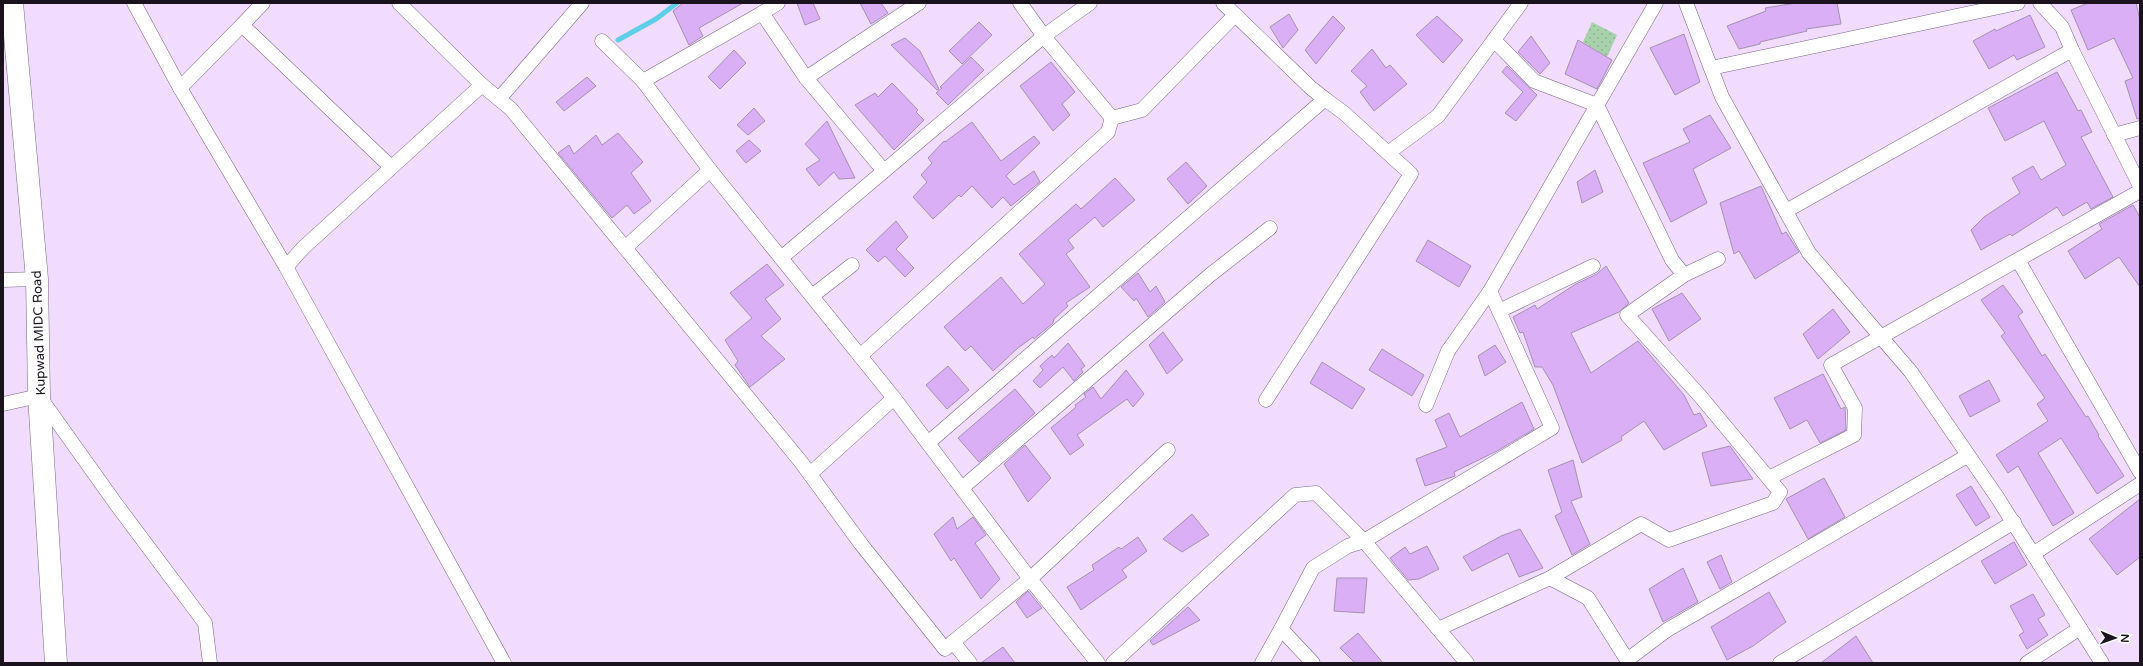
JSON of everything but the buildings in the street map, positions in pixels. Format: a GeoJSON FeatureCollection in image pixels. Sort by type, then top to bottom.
{"type":"FeatureCollection","features":[{"type":"Feature","properties":{"kind":"main road","name":"Kupwad MIDC Road"},"geometry":{"type":"LineString","coordinates":[[12,3],[10,54],[37,279],[39,396],[56,663]]}},
{"type":"Feature","properties":{"kind":"street"},"geometry":{"type":"LineString","coordinates":[[134,3],[180,88],[286,267],[504,663]]}},
{"type":"Feature","properties":{"kind":"street"},"geometry":{"type":"LineString","coordinates":[[180,88],[263,3]]}},
{"type":"Feature","properties":{"kind":"street"},"geometry":{"type":"LineString","coordinates":[[399,3],[482,85],[512,109],[810,474],[945,649],[1030,579],[1168,450]]}},
{"type":"Feature","properties":{"kind":"street"},"geometry":{"type":"LineString","coordinates":[[499,99],[582,3]]}},
{"type":"Feature","properties":{"kind":"street"},"geometry":{"type":"LineString","coordinates":[[643,81],[778,3]]}},
{"type":"Feature","properties":{"kind":"street"},"geometry":{"type":"LineString","coordinates":[[806,78],[919,3]]}},
{"type":"Feature","properties":{"kind":"street"},"geometry":{"type":"LineString","coordinates":[[1020,3],[1044,36],[1112,118]]}},
{"type":"Feature","properties":{"kind":"street"},"geometry":{"type":"LineString","coordinates":[[781,258],[1044,36],[1090,3]]}},
{"type":"Feature","properties":{"kind":"street"},"geometry":{"type":"LineString","coordinates":[[1223,3],[1311,88],[1344,113],[1411,174],[1266,400]]}},
{"type":"Feature","properties":{"kind":"street"},"geometry":{"type":"LineString","coordinates":[[1388,153],[1438,116],[1521,3]]}},
{"type":"Feature","properties":{"kind":"street"},"geometry":{"type":"LineString","coordinates":[[1426,405],[1448,351],[1490,291],[1656,3]]}},
{"type":"Feature","properties":{"kind":"street"},"geometry":{"type":"LineString","coordinates":[[1686,3],[1722,97],[1809,252],[1911,372],[1967,456],[2014,522],[2102,663]]}},
{"type":"Feature","properties":{"kind":"street"},"geometry":{"type":"LineString","coordinates":[[1711,68],[2018,3]]}},
{"type":"Feature","properties":{"kind":"street"},"geometry":{"type":"LineString","coordinates":[[2040,3],[2062,27],[2140,186]]}},
{"type":"Feature","properties":{"kind":"street"},"geometry":{"type":"LineString","coordinates":[[762,13],[806,78],[884,171]]}},
{"type":"Feature","properties":{"kind":"street"},"geometry":{"type":"LineString","coordinates":[[1112,118],[1142,110],[1235,15]]}},
{"type":"Feature","properties":{"kind":"street"},"geometry":{"type":"LineString","coordinates":[[242,25],[391,168]]}},
{"type":"Feature","properties":{"kind":"street"},"geometry":{"type":"LineString","coordinates":[[1494,40],[1534,82],[1597,105],[1672,260],[1684,275]]}},
{"type":"Feature","properties":{"kind":"street"},"geometry":{"type":"LineString","coordinates":[[602,41],[643,81],[710,170],[894,398],[1030,579],[1098,663]]}},
{"type":"Feature","properties":{"kind":"street"},"geometry":{"type":"LineString","coordinates":[[1786,212],[2072,50]]}},
{"type":"Feature","properties":{"kind":"street"},"geometry":{"type":"LineString","coordinates":[[286,267],[303,248],[482,85]]}},
{"type":"Feature","properties":{"kind":"street"},"geometry":{"type":"LineString","coordinates":[[928,443],[1325,99]]}},
{"type":"Feature","properties":{"kind":"street"},"geometry":{"type":"LineString","coordinates":[[860,356],[1108,132],[1112,118]]}},
{"type":"Feature","properties":{"kind":"street"},"geometry":{"type":"LineString","coordinates":[[2114,135],[2140,128]]}},
{"type":"Feature","properties":{"kind":"street"},"geometry":{"type":"LineString","coordinates":[[625,248],[710,170]]}},
{"type":"Feature","properties":{"kind":"street"},"geometry":{"type":"LineString","coordinates":[[1769,478],[1854,435],[1855,408],[1831,365],[2140,191]]}},
{"type":"Feature","properties":{"kind":"street"},"geometry":{"type":"LineString","coordinates":[[962,488],[1210,275],[1270,228]]}},
{"type":"Feature","properties":{"kind":"street"},"geometry":{"type":"LineString","coordinates":[[1438,629],[1550,578],[1641,524],[1669,540],[1773,503],[1780,492],[1700,396],[1627,315],[1684,275],[1718,259]]}},
{"type":"Feature","properties":{"kind":"street"},"geometry":{"type":"LineString","coordinates":[[2018,260],[2140,472]]}},
{"type":"Feature","properties":{"kind":"street"},"geometry":{"type":"LineString","coordinates":[[812,296],[852,265]]}},
{"type":"Feature","properties":{"kind":"street"},"geometry":{"type":"LineString","coordinates":[[1499,311],[1594,266]]}},
{"type":"Feature","properties":{"kind":"street"},"geometry":{"type":"LineString","coordinates":[[3,280],[37,279]]}},
{"type":"Feature","properties":{"kind":"street"},"geometry":{"type":"LineString","coordinates":[[1262,663],[1313,568],[1348,546],[1364,541],[1552,428],[1490,291]]}},
{"type":"Feature","properties":{"kind":"street"},"geometry":{"type":"LineString","coordinates":[[3,404],[39,396],[116,504],[205,623],[210,663]]}},
{"type":"Feature","properties":{"kind":"street"},"geometry":{"type":"LineString","coordinates":[[810,474],[894,398]]}},
{"type":"Feature","properties":{"kind":"street"},"geometry":{"type":"LineString","coordinates":[[1550,578],[1588,598],[1628,661],[1667,630],[1967,456]]}},
{"type":"Feature","properties":{"kind":"street"},"geometry":{"type":"LineString","coordinates":[[2034,554],[2140,484]]}},
{"type":"Feature","properties":{"kind":"street"},"geometry":{"type":"LineString","coordinates":[[1113,663],[1294,495],[1316,493],[1364,541],[1467,663]]}},
{"type":"Feature","properties":{"kind":"street"},"geometry":{"type":"LineString","coordinates":[[1780,663],[2014,522]]}},
{"type":"Feature","properties":{"kind":"street"},"geometry":{"type":"LineString","coordinates":[[1281,628],[1312,663]]}},
{"type":"Feature","properties":{"kind":"street"},"geometry":{"type":"LineString","coordinates":[[2027,663],[2080,628]]}},
{"type":"Feature","properties":{"kind":"street"},"geometry":{"type":"LineString","coordinates":[[954,642],[970,663]]}},
{"type":"Feature","properties":{"kind":"green space"},"geometry":{"type":"Polygon","coordinates":[[[1592,22],[1617,35],[1607,57],[1583,42],[1592,22]]]}},
{"type":"Feature","properties":{"kind":"waterway"},"geometry":{"type":"LineString","coordinates":[[618,40],[656,19],[677,3]]}}]}
